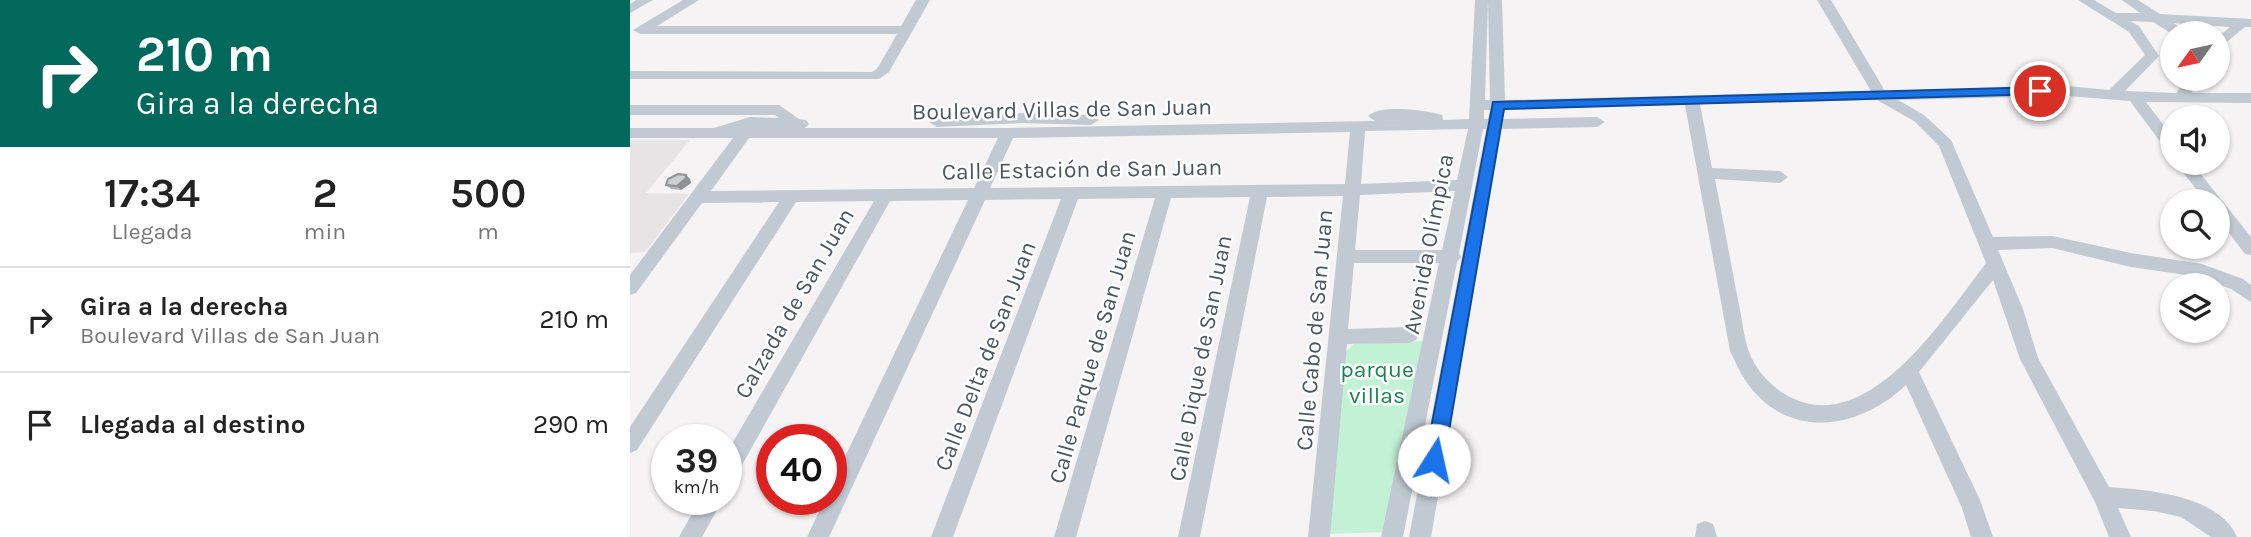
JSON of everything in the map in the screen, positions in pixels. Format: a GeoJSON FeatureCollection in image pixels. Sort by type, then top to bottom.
{"type":"FeatureCollection","features":[{"type":"Feature","properties":{"kind":"street"},"geometry":{"type":"LineString","coordinates":[[635,33],[692,0]]}},
{"type":"Feature","properties":{"kind":"street"},"geometry":{"type":"LineString","coordinates":[[630,75],[874,76],[881,72],[908,30],[923,0]]}},
{"type":"Feature","properties":{"kind":"street","name":"Avenida Olímpica"},"geometry":{"type":"LineString","coordinates":[[1482,0],[1488,105]]}},
{"type":"Feature","properties":{"kind":"street","name":"Avenida Olímpica"},"geometry":{"type":"LineString","coordinates":[[1420,537],[1488,105],[1495,0]]}},
{"type":"Feature","properties":{"kind":"street"},"geometry":{"type":"LineString","coordinates":[[1824,0],[1881,96],[1919,118],[1946,144],[2045,393],[2103,497],[2120,537]]}},
{"type":"Feature","properties":{"kind":"street"},"geometry":{"type":"LineString","coordinates":[[2085,0],[2134,29],[2152,55],[2113,94]]}},
{"type":"Feature","properties":{"kind":"street"},"geometry":{"type":"LineString","coordinates":[[2129,0],[2163,21]]}},
{"type":"Feature","properties":{"kind":"street"},"geometry":{"type":"LineString","coordinates":[[2116,17],[2156,16],[2246,23]]}},
{"type":"Feature","properties":{"kind":"street"},"geometry":{"type":"LineString","coordinates":[[2230,36],[2246,23]]}},
{"type":"Feature","properties":{"kind":"street"},"geometry":{"type":"LineString","coordinates":[[635,33],[908,30]]}},
{"type":"Feature","properties":{"kind":"street"},"geometry":{"type":"LineString","coordinates":[[1488,105],[2067,91],[2180,98],[2251,98]]}},
{"type":"Feature","properties":{"kind":"street"},"geometry":{"type":"LineString","coordinates":[[2180,98],[2185,91]]}},
{"type":"Feature","properties":{"kind":"street"},"geometry":{"type":"LineString","coordinates":[[2134,96],[2160,131]]}},
{"type":"Feature","properties":{"kind":"street"},"geometry":{"type":"LineString","coordinates":[[1692,101],[1708,173],[1739,351],[1760,387],[1782,405],[1830,416],[1852,412],[1887,392],[1994,266]]}},
{"type":"Feature","properties":{"kind":"street"},"geometry":{"type":"LineString","coordinates":[[630,110],[779,110],[795,124]]}},
{"type":"Feature","properties":{"kind":"street"},"geometry":{"type":"LineString","coordinates":[[705,135],[750,122],[795,124],[1413,114],[1439,118],[1453,125]]}},
{"type":"Feature","properties":{"kind":"street","name":"Boulevard Villas de San Juan"},"geometry":{"type":"LineString","coordinates":[[630,134],[743,136],[1008,133],[1597,122]]}},
{"type":"Feature","properties":{"kind":"street","name":"Avenida Olímpica"},"geometry":{"type":"LineString","coordinates":[[1392,537],[1466,185],[1485,126]]}},
{"type":"Feature","properties":{"kind":"street","name":"Calle Cabo de San Juan"},"geometry":{"type":"LineString","coordinates":[[1320,537],[1358,128]]}},
{"type":"Feature","properties":{"kind":"street"},"geometry":{"type":"LineString","coordinates":[[818,537],[1008,133]]}},
{"type":"Feature","properties":{"kind":"street"},"geometry":{"type":"LineString","coordinates":[[630,288],[743,136]]}},
{"type":"Feature","properties":{"kind":"street"},"geometry":{"type":"LineString","coordinates":[[1708,173],[1780,177]]}},
{"type":"Feature","properties":{"kind":"street"},"geometry":{"type":"LineString","coordinates":[[2194,175],[2205,189]]}},
{"type":"Feature","properties":{"kind":"street","name":"Calle Estación de San Juan"},"geometry":{"type":"LineString","coordinates":[[698,197],[1353,190],[1466,185]]}},
{"type":"Feature","properties":{"kind":"street","name":"Calle Dique de San Juan"},"geometry":{"type":"LineString","coordinates":[[1189,537],[1260,189]]}},
{"type":"Feature","properties":{"kind":"street","name":"Calle Parque de San Juan"},"geometry":{"type":"LineString","coordinates":[[1065,537],[1165,190]]}},
{"type":"Feature","properties":{"kind":"street","name":"Calle Delta de San Juan"},"geometry":{"type":"LineString","coordinates":[[942,537],[1072,192]]}},
{"type":"Feature","properties":{"kind":"street"},"geometry":{"type":"LineString","coordinates":[[630,444],[793,194]]}},
{"type":"Feature","properties":{"kind":"street","name":"Calzada de San Juan"},"geometry":{"type":"LineString","coordinates":[[742,446],[886,194]]}},
{"type":"Feature","properties":{"kind":"street"},"geometry":{"type":"LineString","coordinates":[[2230,221],[2251,249]]}},
{"type":"Feature","properties":{"kind":"street"},"geometry":{"type":"LineString","coordinates":[[1985,244],[2052,242],[2131,261],[2202,271],[2230,281],[2251,295]]}},
{"type":"Feature","properties":{"kind":"street"},"geometry":{"type":"LineString","coordinates":[[1345,256],[1452,257]]}},
{"type":"Feature","properties":{"kind":"street"},"geometry":{"type":"LineString","coordinates":[[1338,337],[1409,335]]}},
{"type":"Feature","properties":{"kind":"street"},"geometry":{"type":"LineString","coordinates":[[1908,369],[1972,507],[1982,537]]}},
{"type":"Feature","properties":{"kind":"street"},"geometry":{"type":"LineString","coordinates":[[2103,497],[2162,500],[2190,508],[2226,537]]}},
{"type":"Feature","properties":{"kind":"street"},"geometry":{"type":"LineString","coordinates":[[690,537],[703,515]]}},
{"type":"Feature","properties":{"kind":"shaded area"},"geometry":{"type":"Polygon","coordinates":[[[630,140],[690,140],[646,193],[689,194],[645,252],[630,253],[630,140]]]}},
{"type":"Feature","properties":{"kind":"green space","name":"parque villas"},"geometry":{"type":"Polygon","coordinates":[[[1423,341],[1387,532],[1328,534],[1341,356],[1354,344],[1423,341]]]}},
{"type":"Feature","properties":{"kind":"building"},"geometry":{"type":"Polygon","coordinates":[[[678,174],[686,175],[686,178],[677,186],[666,185],[668,179],[678,174]]]}},
{"type":"Feature","properties":{"kind":"route"},"geometry":{"type":"LineString","coordinates":[[1434,460],[1498,105],[2040,91]]}}]}
